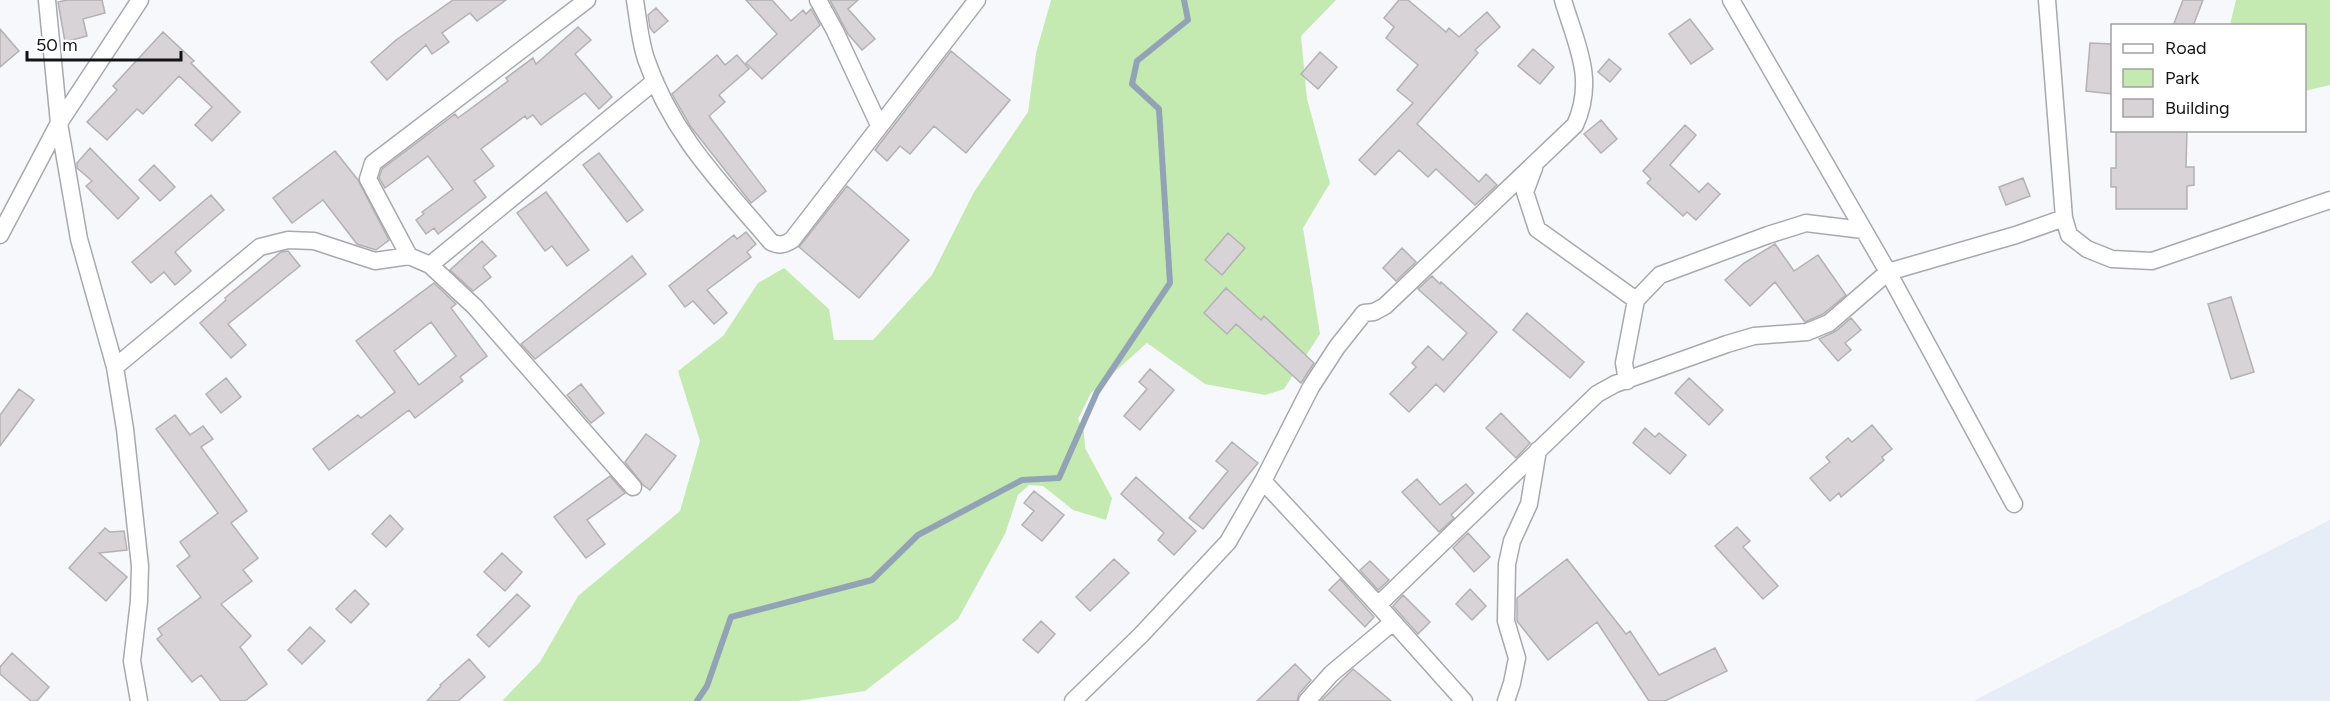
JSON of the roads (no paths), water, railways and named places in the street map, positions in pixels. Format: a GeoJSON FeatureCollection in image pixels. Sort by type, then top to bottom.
{"type":"FeatureCollection","features":[{"type":"Feature","properties":{"kind":"street"},"geometry":{"type":"LineString","coordinates":[[47,0],[59,123],[79,239],[115,368],[125,429],[140,566],[139,602],[132,662],[139,701]]}},
{"type":"Feature","properties":{"kind":"street"},"geometry":{"type":"LineString","coordinates":[[0,234],[59,123],[140,0]]}},
{"type":"Feature","properties":{"kind":"street"},"geometry":{"type":"LineString","coordinates":[[409,256],[368,179],[373,163],[587,0]]}},
{"type":"Feature","properties":{"kind":"street"},"geometry":{"type":"LineString","coordinates":[[635,0],[646,58],[663,101],[680,131],[704,166],[771,242],[777,245],[785,245],[792,240],[977,0]]}},
{"type":"Feature","properties":{"kind":"street"},"geometry":{"type":"LineString","coordinates":[[818,0],[879,125]]}},
{"type":"Feature","properties":{"kind":"street"},"geometry":{"type":"LineString","coordinates":[[1073,701],[1141,635],[1228,542],[1263,481],[1311,387],[1337,347],[1364,313],[1374,312],[1385,306],[1575,125],[1583,100],[1586,79],[1582,56],[1563,0]]}},
{"type":"Feature","properties":{"kind":"street"},"geometry":{"type":"LineString","coordinates":[[1731,0],[1888,272],[2014,504]]}},
{"type":"Feature","properties":{"kind":"street"},"geometry":{"type":"LineString","coordinates":[[2047,0],[2064,218],[2069,234],[2087,249],[2112,259],[2152,261],[2330,200]]}},
{"type":"Feature","properties":{"kind":"street"},"geometry":{"type":"LineString","coordinates":[[430,266],[655,81]]}},
{"type":"Feature","properties":{"kind":"street"},"geometry":{"type":"LineString","coordinates":[[1536,162],[1525,192],[1537,229],[1636,300]]}},
{"type":"Feature","properties":{"kind":"street"},"geometry":{"type":"LineString","coordinates":[[1378,605],[1597,394],[1615,384],[1745,338],[1776,333],[1807,332],[1829,323],[1888,272],[2016,235],[2064,218]]}},
{"type":"Feature","properties":{"kind":"street"},"geometry":{"type":"LineString","coordinates":[[1627,381],[1624,363],[1636,300],[1660,275],[1806,223],[1863,230]]}},
{"type":"Feature","properties":{"kind":"street"},"geometry":{"type":"LineString","coordinates":[[115,368],[260,247],[288,240],[314,241],[375,261],[409,256],[430,266],[476,308],[633,487]]}},
{"type":"Feature","properties":{"kind":"street"},"geometry":{"type":"LineString","coordinates":[[1506,701],[1517,658],[1506,621],[1507,564],[1512,541],[1529,504],[1538,450]]}},
{"type":"Feature","properties":{"kind":"street"},"geometry":{"type":"LineString","coordinates":[[1263,481],[1464,701]]}},
{"type":"Feature","properties":{"kind":"street"},"geometry":{"type":"LineString","coordinates":[[1306,701],[1331,674],[1393,622]]}},
{"type":"Feature","properties":{"kind":"waterway"},"geometry":{"type":"LineString","coordinates":[[697,701],[707,686],[731,617],[872,580],[918,535],[1022,480],[1059,478],[1097,392],[1170,283],[1159,109],[1132,84],[1137,61],[1188,20],[1184,0]]}}]}
